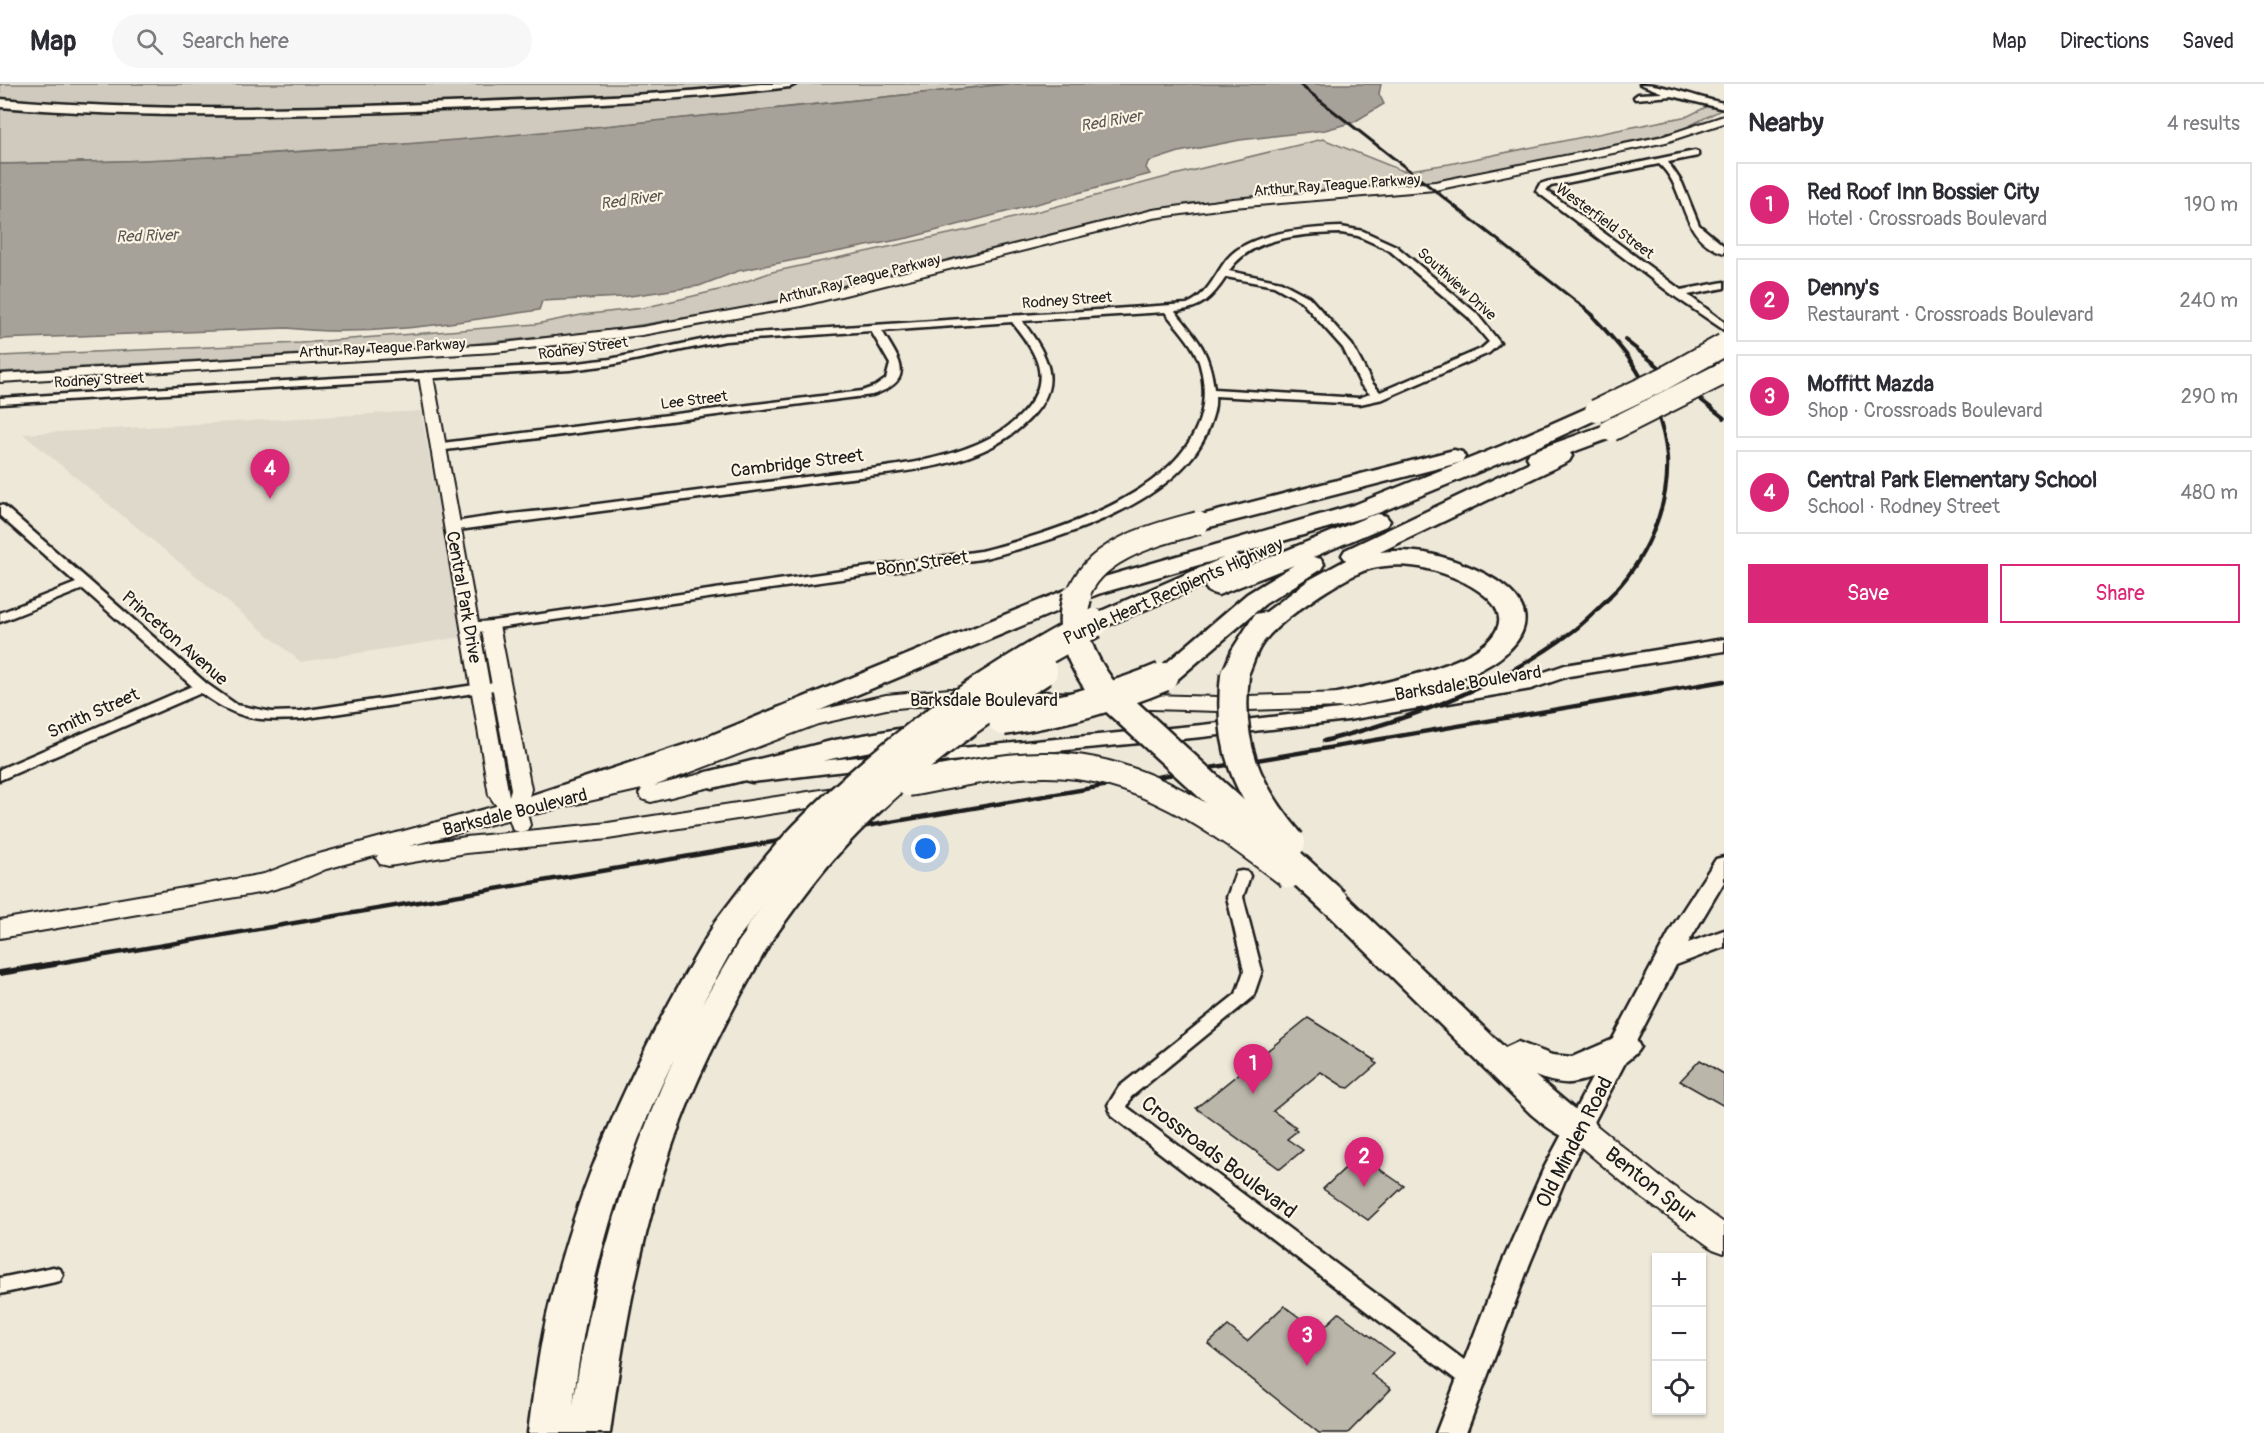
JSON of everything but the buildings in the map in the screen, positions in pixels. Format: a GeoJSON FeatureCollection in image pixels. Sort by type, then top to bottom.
{"type":"FeatureCollection","features":[{"type":"Feature","properties":{"kind":"highway","name":"Purple Heart Recipients Highway"},"geometry":{"type":"LineString","coordinates":[[1102,629],[1499,472],[1597,419],[1724,345]]}},
{"type":"Feature","properties":{"kind":"highway","name":"Purple Heart Recipients Highway"},"geometry":{"type":"LineString","coordinates":[[549,1433],[559,1354],[574,1286],[599,1199],[626,1125],[660,1049],[742,933],[800,878],[835,838],[916,762],[992,703],[1157,594],[1499,455],[1724,373]]}},
{"type":"Feature","properties":{"kind":"highway"},"geometry":{"type":"LineString","coordinates":[[1580,1129],[1543,1105],[1338,904],[1251,789],[1241,766],[1232,734],[1231,713],[1235,675],[1245,650],[1267,613],[1284,597],[1317,574],[1463,503],[1597,419]]}},
{"type":"Feature","properties":{"kind":"highway"},"geometry":{"type":"LineString","coordinates":[[1580,1129],[1566,1105],[1518,1055],[1338,904],[1102,689],[1085,669],[1071,630],[1073,609],[1080,590],[1093,573],[1122,549],[1138,542],[1198,523],[1597,419]]}},
{"type":"Feature","properties":{"kind":"highway"},"geometry":{"type":"LineString","coordinates":[[712,779],[835,749],[1089,705],[1119,696],[1163,677],[1256,599],[1296,573],[1331,555],[1463,503]]}},
{"type":"Feature","properties":{"kind":"highway"},"geometry":{"type":"LineString","coordinates":[[524,819],[712,745],[1089,589],[1370,508]]}},
{"type":"Feature","properties":{"kind":"highway"},"geometry":{"type":"LineString","coordinates":[[1255,635],[1286,609],[1344,569],[1381,559],[1427,561],[1451,568],[1476,579],[1495,591],[1506,603],[1512,615],[1512,625],[1502,642],[1490,651],[1469,663],[1424,681],[1343,700]]}},
{"type":"Feature","properties":{"kind":"highway","name":"Purple Heart Recipients Highway"},"geometry":{"type":"LineString","coordinates":[[589,1433],[596,1381],[616,1281],[657,1141],[690,1059],[719,1001],[742,933]]}},
{"type":"Feature","properties":{"kind":"highway"},"geometry":{"type":"LineString","coordinates":[[1518,1055],[1546,1068],[1576,1071],[1623,1047]]}},
{"type":"Feature","properties":{"kind":"highway"},"geometry":{"type":"LineString","coordinates":[[596,1381],[601,1433]]}},
{"type":"Feature","properties":{"kind":"main road"},"geometry":{"type":"LineString","coordinates":[[0,103],[176,112],[330,111],[657,96],[790,84]]}},
{"type":"Feature","properties":{"kind":"main road","name":"Barksdale Boulevard"},"geometry":{"type":"LineString","coordinates":[[0,929],[210,894],[282,878],[320,874],[377,860],[524,819],[643,781],[811,719],[886,702],[950,696],[1227,704],[1343,700],[1535,672],[1566,671],[1724,645]]}},
{"type":"Feature","properties":{"kind":"main road","name":"Barksdale Boulevard"},"geometry":{"type":"LineString","coordinates":[[282,878],[317,863],[712,779],[1299,721],[1531,683],[1566,671]]}},
{"type":"Feature","properties":{"kind":"main road"},"geometry":{"type":"LineString","coordinates":[[524,819],[608,831],[1031,765],[1062,765],[1118,774],[1172,797],[1234,834],[1338,904]]}},
{"type":"Feature","properties":{"kind":"main road","name":"Old Minden Road"},"geometry":{"type":"LineString","coordinates":[[1451,1433],[1531,1226],[1560,1163],[1668,959],[1722,870]]}},
{"type":"Feature","properties":{"kind":"main road"},"geometry":{"type":"LineString","coordinates":[[1668,959],[1724,938]]}},
{"type":"Feature","properties":{"kind":"main road","name":"Benton Spur"},"geometry":{"type":"LineString","coordinates":[[1580,1129],[1649,1186],[1724,1240]]}},
{"type":"Feature","properties":{"kind":"street"},"geometry":{"type":"LineString","coordinates":[[1643,84],[1647,89],[1642,96],[1686,97]]}},
{"type":"Feature","properties":{"kind":"street"},"geometry":{"type":"LineString","coordinates":[[1643,84],[1724,106]]}},
{"type":"Feature","properties":{"kind":"street"},"geometry":{"type":"LineString","coordinates":[[1666,84],[1704,97],[1713,103]]}},
{"type":"Feature","properties":{"kind":"street","name":"Arthur Ray Teague Parkway"},"geometry":{"type":"LineString","coordinates":[[0,387],[467,359],[551,352],[659,338],[825,306],[1163,221],[1239,209],[1402,197],[1450,191],[1676,144],[1708,130],[1724,119]]}},
{"type":"Feature","properties":{"kind":"street"},"geometry":{"type":"LineString","coordinates":[[1708,130],[1724,129]]}},
{"type":"Feature","properties":{"kind":"street","name":"Arthur Ray Teague Parkway"},"geometry":{"type":"LineString","coordinates":[[0,378],[485,349],[642,331],[801,302],[1153,214],[1241,202],[1436,186],[1708,130]]}},
{"type":"Feature","properties":{"kind":"street","name":"Westerfield Street"},"geometry":{"type":"LineString","coordinates":[[1695,154],[1549,184],[1543,186],[1541,191],[1724,327]]}},
{"type":"Feature","properties":{"kind":"street"},"geometry":{"type":"LineString","coordinates":[[1661,161],[1674,174],[1696,227],[1708,240],[1724,250]]}},
{"type":"Feature","properties":{"kind":"street","name":"Southview Drive"},"geometry":{"type":"LineString","coordinates":[[1168,309],[1201,303],[1237,254],[1258,243],[1322,230],[1364,234],[1384,241],[1396,249],[1470,314],[1495,343],[1490,349],[1378,397],[1348,401],[1211,392]]}},
{"type":"Feature","properties":{"kind":"street"},"geometry":{"type":"LineString","coordinates":[[1223,273],[1276,284],[1305,298],[1348,347],[1367,386],[1378,397]]}},
{"type":"Feature","properties":{"kind":"street"},"geometry":{"type":"LineString","coordinates":[[1678,294],[1724,285]]}},
{"type":"Feature","properties":{"kind":"street","name":"Rodney Street"},"geometry":{"type":"LineString","coordinates":[[0,401],[587,365],[713,339],[1168,309]]}},
{"type":"Feature","properties":{"kind":"street","name":"Bonn Street"},"geometry":{"type":"LineString","coordinates":[[470,628],[948,560],[1003,550],[1048,537],[1116,509],[1165,477],[1189,452],[1207,416],[1211,392],[1206,366],[1198,348],[1168,309]]}},
{"type":"Feature","properties":{"kind":"street","name":"Cambridge Street"},"geometry":{"type":"LineString","coordinates":[[452,527],[906,467],[964,452],[996,439],[1021,421],[1039,400],[1043,391],[1045,368],[1041,357],[1015,319]]}},
{"type":"Feature","properties":{"kind":"street","name":"Lee Street"},"geometry":{"type":"LineString","coordinates":[[438,447],[862,394],[883,387],[897,371],[896,364],[874,327]]}},
{"type":"Feature","properties":{"kind":"street","name":"Central Park Drive"},"geometry":{"type":"LineString","coordinates":[[426,376],[452,527],[454,564],[470,628],[499,795],[524,819]]}},
{"type":"Feature","properties":{"kind":"street","name":"Princeton Avenue"},"geometry":{"type":"LineString","coordinates":[[0,509],[202,687],[232,708],[257,715],[301,715],[501,685]]}},
{"type":"Feature","properties":{"kind":"street"},"geometry":{"type":"LineString","coordinates":[[0,618],[85,584]]}},
{"type":"Feature","properties":{"kind":"street","name":"Central Park Drive"},"geometry":{"type":"LineString","coordinates":[[490,625],[521,789],[524,819]]}},
{"type":"Feature","properties":{"kind":"street","name":"Smith Street"},"geometry":{"type":"LineString","coordinates":[[0,775],[202,687]]}},
{"type":"Feature","properties":{"kind":"street","name":"Crossroads Boulevard"},"geometry":{"type":"LineString","coordinates":[[1242,876],[1235,897],[1253,971],[1244,997],[1125,1092],[1117,1105],[1119,1112],[1472,1379]]}},
{"type":"Feature","properties":{"kind":"street"},"geometry":{"type":"LineString","coordinates":[[0,1286],[54,1275]]}},
{"type":"Feature","properties":{"kind":"shaded area"},"geometry":{"type":"Polygon","coordinates":[[[0,84],[1008,84],[485,139],[167,160],[0,164],[0,84]]]}},
{"type":"Feature","properties":{"kind":"shaded area"},"geometry":{"type":"Polygon","coordinates":[[[1708,106],[1721,110],[1681,130],[1517,165],[1410,186],[1190,203],[1108,220],[793,298],[604,331],[471,344],[0,372],[0,356],[301,343],[536,324],[581,315],[643,308],[727,288],[772,272],[972,229],[1170,176],[1323,139],[1403,171],[1449,164],[1688,116],[1708,106]]]}},
{"type":"Feature","properties":{"kind":"shaded area"},"geometry":{"type":"Polygon","coordinates":[[[421,411],[462,637],[301,662],[23,434],[421,411]]]}},
{"type":"Feature","properties":{"kind":"water","name":"Red River"},"geometry":{"type":"Polygon","coordinates":[[[1008,84],[1381,84],[1379,94],[1384,104],[1354,122],[1325,130],[1240,140],[1179,152],[1148,162],[1146,168],[1150,174],[908,238],[738,271],[699,286],[623,297],[542,301],[539,310],[445,324],[382,330],[318,331],[287,328],[0,339],[0,164],[253,155],[505,136],[1008,84]]]}},
{"type":"Feature","properties":{"kind":"railway"},"geometry":{"type":"LineString","coordinates":[[1299,84],[1587,310]]}},
{"type":"Feature","properties":{"kind":"railway"},"geometry":{"type":"LineString","coordinates":[[1585,309],[1589,312]]}},
{"type":"Feature","properties":{"kind":"railway"},"geometry":{"type":"LineString","coordinates":[[1589,312],[1594,316]]}},
{"type":"Feature","properties":{"kind":"railway"},"geometry":{"type":"LineString","coordinates":[[1589,312],[1615,341],[1644,382],[1663,433],[1667,458],[1664,496],[1652,534],[1633,569],[1608,598]]}},
{"type":"Feature","properties":{"kind":"railway"},"geometry":{"type":"LineString","coordinates":[[1625,340],[1724,418]]}},
{"type":"Feature","properties":{"kind":"railway"},"geometry":{"type":"LineString","coordinates":[[1324,741],[1422,711],[1515,669],[1578,627],[1610,597]]}},
{"type":"Feature","properties":{"kind":"railway"},"geometry":{"type":"LineString","coordinates":[[46,965],[1724,681]]}},
{"type":"Feature","properties":{"kind":"railway"},"geometry":{"type":"LineString","coordinates":[[0,973],[55,964]]}},
{"type":"Feature","properties":{"kind":"place","name":"Central Park Elementary School"},"geometry":{"type":"Point","coordinates":[270,499]}},
{"type":"Feature","properties":{"kind":"place","name":"Red Roof Inn Bossier City"},"geometry":{"type":"Point","coordinates":[1253,1094]}},
{"type":"Feature","properties":{"kind":"place","name":"Denny's"},"geometry":{"type":"Point","coordinates":[1364,1187]}},
{"type":"Feature","properties":{"kind":"place","name":"Moffitt Mazda"},"geometry":{"type":"Point","coordinates":[1307,1366]}}]}
